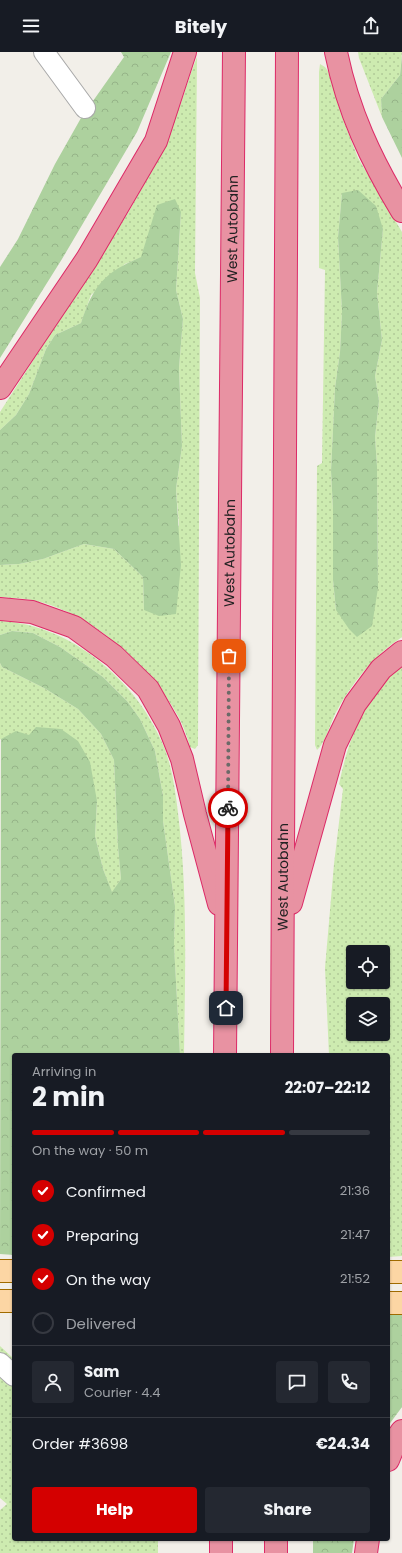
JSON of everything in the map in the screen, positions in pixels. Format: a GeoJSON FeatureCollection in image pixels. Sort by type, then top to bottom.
{"type":"FeatureCollection","features":[{"type":"Feature","properties":{"kind":"highway"},"geometry":{"type":"LineString","coordinates":[[0,388],[87,259],[156,141],[185,52]]}},
{"type":"Feature","properties":{"kind":"highway","name":"West Autobahn"},"geometry":{"type":"LineString","coordinates":[[225,1053],[234,52]]}},
{"type":"Feature","properties":{"kind":"highway","name":"West Autobahn"},"geometry":{"type":"LineString","coordinates":[[282,1053],[287,52]]}},
{"type":"Feature","properties":{"kind":"highway"},"geometry":{"type":"LineString","coordinates":[[336,52],[350,104],[366,146],[381,176],[402,211]]}},
{"type":"Feature","properties":{"kind":"highway"},"geometry":{"type":"LineString","coordinates":[[0,609],[32,612],[74,627],[114,656],[148,689],[169,726],[182,759],[226,931]]}},
{"type":"Feature","properties":{"kind":"highway"},"geometry":{"type":"LineString","coordinates":[[283,931],[335,745],[355,704],[382,669],[402,652]]}},
{"type":"Feature","properties":{"kind":"highway"},"geometry":{"type":"LineString","coordinates":[[390,1455],[397,1438],[402,1431]]}},
{"type":"Feature","properties":{"kind":"highway"},"geometry":{"type":"LineString","coordinates":[[221,1541],[221,1553]]}},
{"type":"Feature","properties":{"kind":"highway"},"geometry":{"type":"LineString","coordinates":[[276,1541],[276,1553]]}},
{"type":"Feature","properties":{"kind":"highway"},"geometry":{"type":"LineString","coordinates":[[366,1553],[368,1541]]}},
{"type":"Feature","properties":{"kind":"main road"},"geometry":{"type":"LineString","coordinates":[[0,1271],[12,1271]]}},
{"type":"Feature","properties":{"kind":"main road"},"geometry":{"type":"LineString","coordinates":[[390,1272],[402,1272]]}},
{"type":"Feature","properties":{"kind":"main road"},"geometry":{"type":"LineString","coordinates":[[0,1301],[12,1301]]}},
{"type":"Feature","properties":{"kind":"main road"},"geometry":{"type":"LineString","coordinates":[[390,1303],[402,1303]]}},
{"type":"Feature","properties":{"kind":"street"},"geometry":{"type":"LineString","coordinates":[[44,52],[85,108]]}},
{"type":"Feature","properties":{"kind":"street"},"geometry":{"type":"LineString","coordinates":[[0,1363],[12,1374]]}},
{"type":"Feature","properties":{"kind":"green space"},"geometry":{"type":"Polygon","coordinates":[[[121,52],[171,52],[137,132],[62,259],[0,358],[0,267],[18,239],[55,164],[81,118],[124,57],[121,52]]]}},
{"type":"Feature","properties":{"kind":"green space"},"geometry":{"type":"Polygon","coordinates":[[[358,52],[402,52],[400,75],[381,99],[382,117],[359,58],[358,52]]]}},
{"type":"Feature","properties":{"kind":"green space"},"geometry":{"type":"Polygon","coordinates":[[[402,55],[402,158],[382,117],[381,99],[400,75],[402,55]]]}},
{"type":"Feature","properties":{"kind":"green space"},"geometry":{"type":"Polygon","coordinates":[[[197,57],[195,273],[200,298],[198,745],[195,749],[190,747],[182,723],[167,697],[153,679],[118,645],[78,617],[57,607],[32,600],[0,597],[0,565],[19,564],[43,559],[84,544],[114,549],[143,577],[144,610],[179,525],[176,489],[182,446],[179,368],[183,319],[176,290],[181,212],[146,242],[142,257],[125,264],[91,295],[81,323],[55,335],[46,349],[29,394],[16,415],[0,430],[0,412],[128,213],[160,156],[197,57]]]}},
{"type":"Feature","properties":{"kind":"green space"},"geometry":{"type":"Polygon","coordinates":[[[320,64],[328,71],[341,114],[358,158],[402,232],[402,637],[372,662],[356,681],[341,703],[325,739],[317,750],[315,745],[317,466],[322,463],[325,270],[319,268],[320,64]],[[342,193],[338,237],[342,312],[340,352],[335,388],[331,471],[333,510],[333,580],[336,610],[378,588],[377,466],[375,437],[379,401],[375,376],[382,340],[377,293],[383,229],[342,193]]]}},
{"type":"Feature","properties":{"kind":"green space"},"geometry":{"type":"Polygon","coordinates":[[[358,190],[376,206],[383,229],[377,293],[382,340],[375,376],[379,401],[375,437],[377,466],[378,588],[372,626],[357,637],[349,629],[336,610],[333,580],[333,510],[331,471],[335,388],[340,352],[342,312],[338,237],[342,193],[358,190]]]}},
{"type":"Feature","properties":{"kind":"green space"},"geometry":{"type":"Polygon","coordinates":[[[175,199],[181,212],[176,290],[183,319],[179,368],[182,446],[176,489],[181,565],[176,614],[159,616],[144,610],[143,577],[114,549],[84,544],[43,559],[19,564],[0,565],[0,430],[16,415],[29,394],[46,349],[55,335],[81,323],[91,298],[102,281],[118,269],[141,257],[157,205],[175,199]]]}},
{"type":"Feature","properties":{"kind":"green space"},"geometry":{"type":"Polygon","coordinates":[[[0,621],[14,622],[40,628],[77,645],[109,669],[134,695],[147,714],[167,754],[175,793],[181,843],[185,903],[184,1053],[180,1053],[174,945],[175,906],[163,821],[163,796],[155,751],[140,719],[127,701],[103,677],[60,647],[33,633],[12,631],[0,635],[0,621]]]}},
{"type":"Feature","properties":{"kind":"green space"},"geometry":{"type":"Polygon","coordinates":[[[12,631],[33,633],[60,647],[103,677],[127,701],[140,719],[155,751],[163,796],[163,821],[175,906],[174,945],[180,1053],[12,1053],[12,1255],[0,1254],[1,739],[16,731],[29,735],[36,727],[61,729],[78,741],[90,762],[97,801],[95,836],[103,869],[112,892],[121,879],[114,760],[101,734],[78,709],[44,688],[2,667],[0,663],[0,635],[12,631]]]}},
{"type":"Feature","properties":{"kind":"green space"},"geometry":{"type":"Polygon","coordinates":[[[0,663],[2,667],[44,688],[78,709],[101,734],[114,760],[121,879],[112,893],[103,869],[95,836],[97,801],[29,735],[0,740],[0,663]]]}},
{"type":"Feature","properties":{"kind":"green space"},"geometry":{"type":"Polygon","coordinates":[[[402,666],[402,1256],[390,1257],[390,1053],[329,1053],[325,968],[334,864],[343,789],[339,784],[353,734],[368,704],[389,678],[402,666]]]}},
{"type":"Feature","properties":{"kind":"green space"},"geometry":{"type":"Polygon","coordinates":[[[390,1312],[402,1312],[402,1407],[390,1423],[390,1312]]]}},
{"type":"Feature","properties":{"kind":"green space"},"geometry":{"type":"Polygon","coordinates":[[[0,1346],[12,1357],[12,1541],[158,1541],[158,1553],[0,1553],[0,1510],[7,1504],[0,1498],[0,1346]]]}},
{"type":"Feature","properties":{"kind":"green space"},"geometry":{"type":"Polygon","coordinates":[[[313,1541],[354,1541],[352,1553],[313,1553],[313,1541]]]}},
{"type":"Feature","properties":{"kind":"way so far"},"geometry":{"type":"LineString","coordinates":[[228,808],[229,656]]}},
{"type":"Feature","properties":{"kind":"route"},"geometry":{"type":"LineString","coordinates":[[226,1008],[228,808]]}}]}
